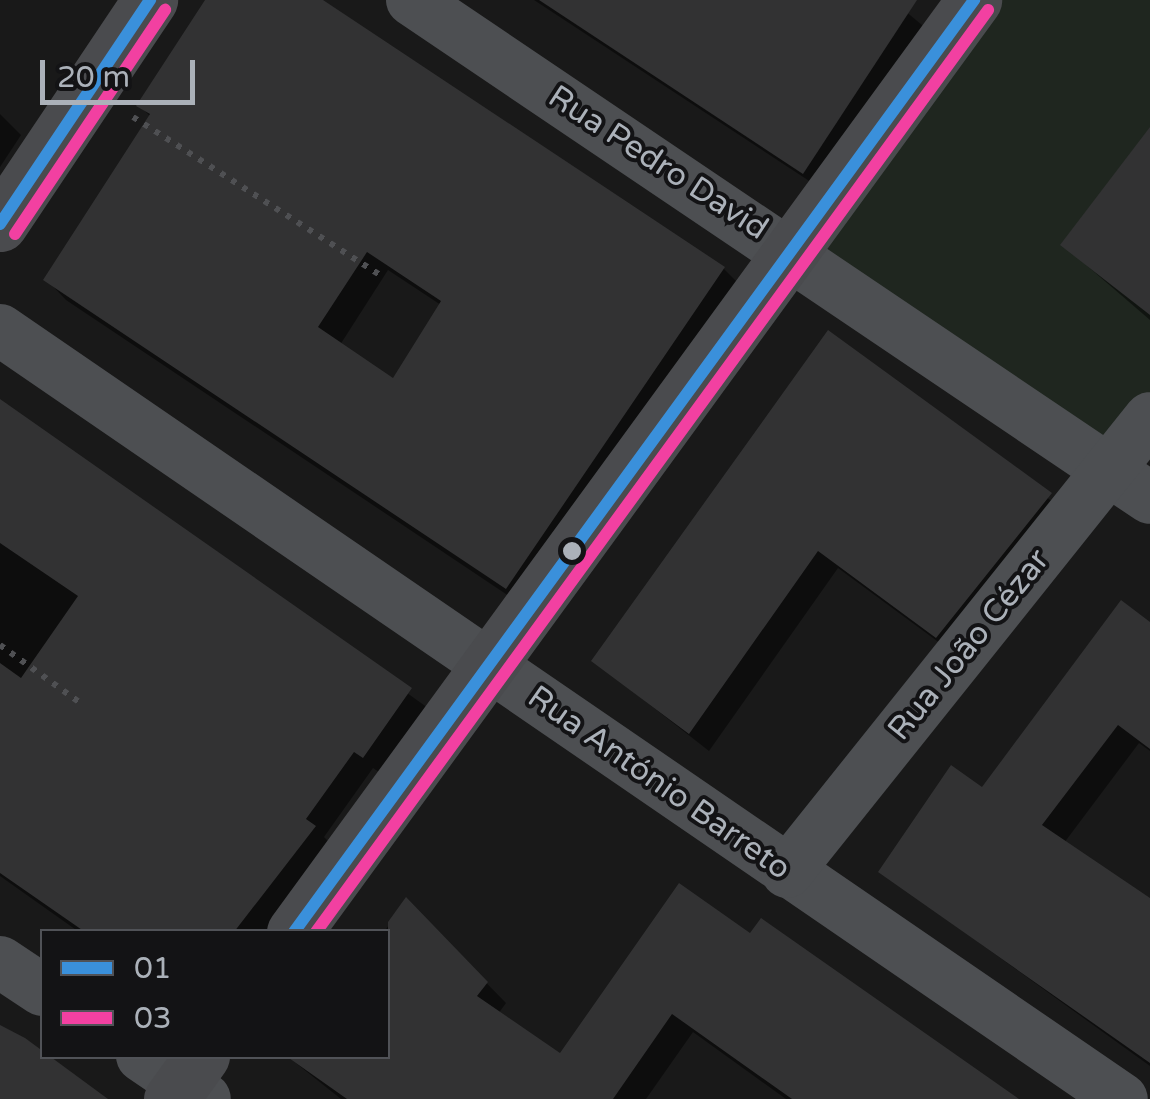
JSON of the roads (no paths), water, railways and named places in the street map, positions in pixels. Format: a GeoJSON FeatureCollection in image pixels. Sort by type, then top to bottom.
{"type":"FeatureCollection","features":[{"type":"Feature","properties":{"kind":"main road"},"geometry":{"type":"LineString","coordinates":[[0,224],[150,0]]}},
{"type":"Feature","properties":{"kind":"main road"},"geometry":{"type":"LineString","coordinates":[[296,929],[974,0]]}},
{"type":"Feature","properties":{"kind":"street","name":"Rua Pedro David"},"geometry":{"type":"LineString","coordinates":[[412,0],[792,251],[1129,485]]}},
{"type":"Feature","properties":{"kind":"street","name":"Rua António Barreto"},"geometry":{"type":"LineString","coordinates":[[0,330],[1122,1099]]}},
{"type":"Feature","properties":{"kind":"street","name":"Rua João Cézar"},"geometry":{"type":"LineString","coordinates":[[787,872],[1129,485],[1150,418]]}},
{"type":"Feature","properties":{"kind":"street"},"geometry":{"type":"LineString","coordinates":[[0,962],[40,989]]}}]}
